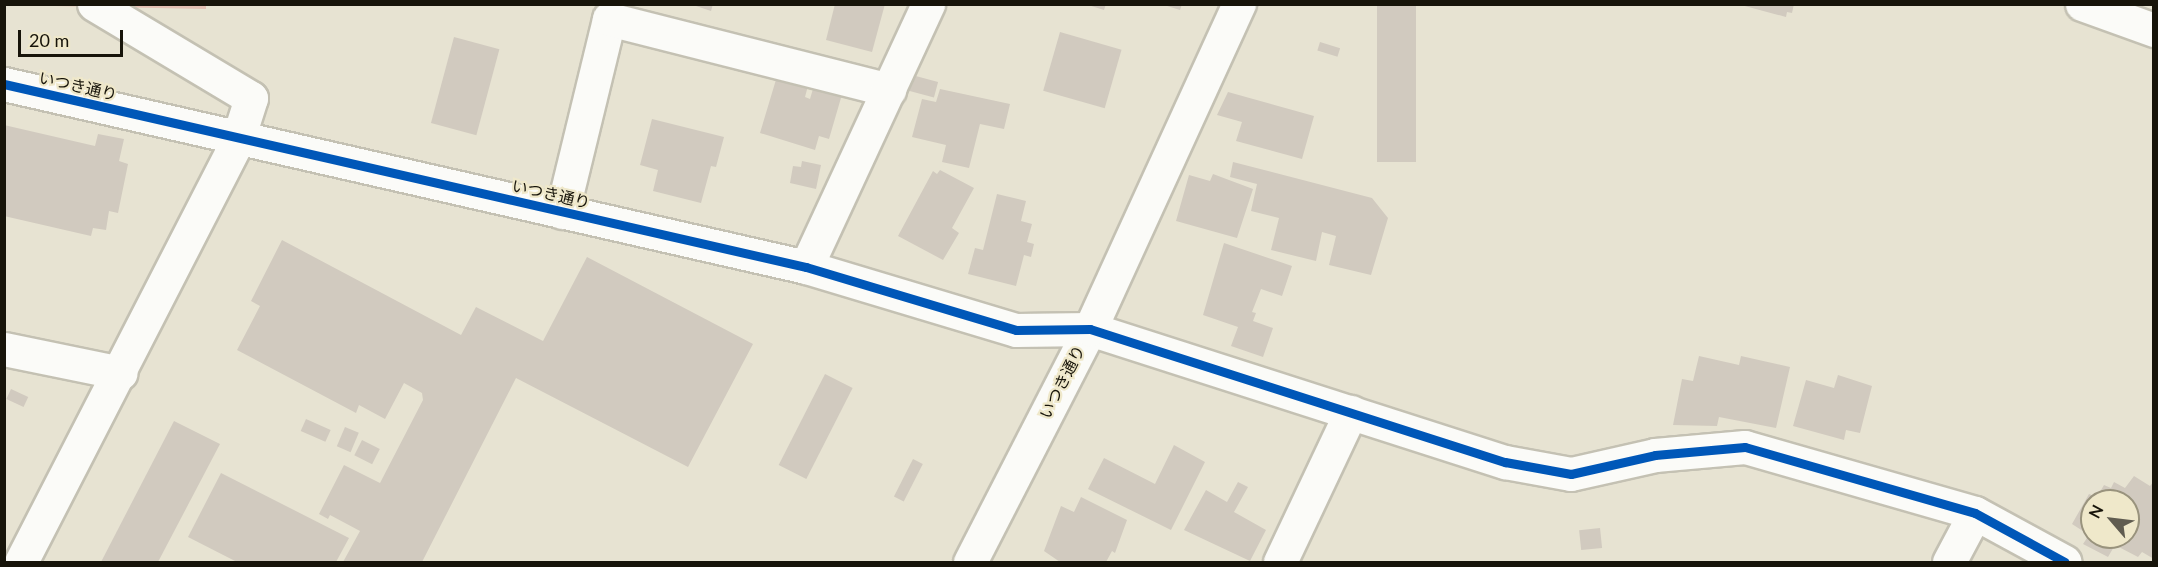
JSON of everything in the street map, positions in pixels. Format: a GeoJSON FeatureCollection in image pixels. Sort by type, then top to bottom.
{"type":"FeatureCollection","features":[{"type":"Feature","properties":{"kind":"street"},"geometry":{"type":"LineString","coordinates":[[21,562],[121,373],[238,139],[251,98],[94,4]]}},
{"type":"Feature","properties":{"kind":"street"},"geometry":{"type":"LineString","coordinates":[[806,267],[928,4]]}},
{"type":"Feature","properties":{"kind":"street"},"geometry":{"type":"LineString","coordinates":[[1239,4],[1090,329],[1505,462],[1571,474],[1655,455],[1745,447],[1976,513],[2065,562]]}},
{"type":"Feature","properties":{"kind":"street"},"geometry":{"type":"LineString","coordinates":[[2082,4],[2154,30]]}},
{"type":"Feature","properties":{"kind":"street"},"geometry":{"type":"LineString","coordinates":[[562,212],[609,19],[888,90]]}},
{"type":"Feature","properties":{"kind":"street","name":"いつき通り"},"geometry":{"type":"LineString","coordinates":[[4,84],[806,267],[1016,330],[1090,329],[970,562]]}},
{"type":"Feature","properties":{"kind":"street"},"geometry":{"type":"LineString","coordinates":[[4,349],[121,373]]}},
{"type":"Feature","properties":{"kind":"street"},"geometry":{"type":"LineString","coordinates":[[1280,562],[1351,412]]}},
{"type":"Feature","properties":{"kind":"street"},"geometry":{"type":"LineString","coordinates":[[1950,562],[1976,513]]}},
{"type":"Feature","properties":{"kind":"shaded area"},"geometry":{"type":"Polygon","coordinates":[[[5,4],[206,4],[206,9],[5,5],[5,4]]]}},
{"type":"Feature","properties":{"kind":"building"},"geometry":{"type":"Polygon","coordinates":[[[690,4],[713,4],[711,11],[690,4]]]}},
{"type":"Feature","properties":{"kind":"building"},"geometry":{"type":"Polygon","coordinates":[[[835,4],[885,4],[872,52],[826,40],[835,4]]]}},
{"type":"Feature","properties":{"kind":"building"},"geometry":{"type":"Polygon","coordinates":[[[1085,4],[1106,4],[1104,10],[1085,4]]]}},
{"type":"Feature","properties":{"kind":"building"},"geometry":{"type":"Polygon","coordinates":[[[1161,4],[1182,4],[1180,10],[1161,4]]]}},
{"type":"Feature","properties":{"kind":"building"},"geometry":{"type":"Polygon","coordinates":[[[1377,4],[1416,4],[1416,162],[1377,162],[1377,4]]]}},
{"type":"Feature","properties":{"kind":"building"},"geometry":{"type":"Polygon","coordinates":[[[1794,4],[1792,13],[1787,12],[1786,17],[1741,5],[1794,4]]]}},
{"type":"Feature","properties":{"kind":"building"},"geometry":{"type":"Polygon","coordinates":[[[1060,32],[1122,50],[1105,108],[1043,91],[1060,32]]]}},
{"type":"Feature","properties":{"kind":"building"},"geometry":{"type":"Polygon","coordinates":[[[454,37],[499,49],[476,135],[431,123],[454,37]]]}},
{"type":"Feature","properties":{"kind":"building"},"geometry":{"type":"Polygon","coordinates":[[[1320,42],[1340,48],[1337,57],[1317,51],[1320,42]]]}},
{"type":"Feature","properties":{"kind":"building"},"geometry":{"type":"Polygon","coordinates":[[[778,73],[809,82],[805,97],[810,99],[815,82],[843,91],[829,139],[819,136],[815,150],[760,133],[778,73]]]}},
{"type":"Feature","properties":{"kind":"building"},"geometry":{"type":"Polygon","coordinates":[[[912,75],[938,82],[934,97],[908,90],[912,75]]]}},
{"type":"Feature","properties":{"kind":"building"},"geometry":{"type":"Polygon","coordinates":[[[940,89],[1010,104],[1004,129],[980,124],[969,168],[942,162],[946,145],[912,137],[922,99],[936,102],[940,89]]]}},
{"type":"Feature","properties":{"kind":"building"},"geometry":{"type":"Polygon","coordinates":[[[1228,92],[1314,116],[1302,159],[1236,141],[1242,122],[1217,115],[1228,92]]]}},
{"type":"Feature","properties":{"kind":"building"},"geometry":{"type":"Polygon","coordinates":[[[652,119],[724,137],[716,167],[711,166],[701,203],[653,191],[658,170],[640,165],[652,119]]]}},
{"type":"Feature","properties":{"kind":"building"},"geometry":{"type":"Polygon","coordinates":[[[4,125],[95,146],[98,134],[124,139],[119,161],[128,164],[118,213],[109,211],[106,230],[93,228],[91,236],[4,216],[4,125]]]}},
{"type":"Feature","properties":{"kind":"building"},"geometry":{"type":"Polygon","coordinates":[[[802,161],[821,165],[816,189],[790,183],[793,166],[801,167],[802,161]]]}},
{"type":"Feature","properties":{"kind":"building"},"geometry":{"type":"Polygon","coordinates":[[[1233,162],[1372,198],[1388,218],[1371,275],[1329,265],[1336,236],[1322,232],[1316,261],[1271,250],[1279,218],[1251,211],[1257,184],[1230,177],[1233,162]]]}},
{"type":"Feature","properties":{"kind":"building"},"geometry":{"type":"Polygon","coordinates":[[[940,170],[974,188],[952,228],[959,233],[943,260],[898,236],[933,171],[937,174],[940,170]]]}},
{"type":"Feature","properties":{"kind":"building"},"geometry":{"type":"Polygon","coordinates":[[[1213,174],[1253,189],[1237,238],[1176,221],[1189,175],[1210,181],[1213,174]]]}},
{"type":"Feature","properties":{"kind":"building"},"geometry":{"type":"Polygon","coordinates":[[[997,194],[1026,201],[1021,221],[1032,224],[1027,242],[1034,244],[1031,257],[1024,255],[1016,286],[968,274],[975,248],[983,250],[997,194]]]}},
{"type":"Feature","properties":{"kind":"building"},"geometry":{"type":"Polygon","coordinates":[[[282,240],[461,335],[476,307],[543,341],[587,257],[753,344],[688,467],[516,378],[422,562],[343,562],[360,531],[330,515],[328,519],[319,514],[344,465],[380,483],[423,400],[422,393],[404,383],[385,419],[359,405],[356,413],[237,350],[260,306],[251,301],[282,240]]]}},
{"type":"Feature","properties":{"kind":"building"},"geometry":{"type":"Polygon","coordinates":[[[1224,243],[1292,266],[1282,296],[1261,289],[1252,312],[1256,313],[1253,321],[1273,328],[1263,357],[1231,346],[1238,327],[1203,315],[1224,243]]]}},
{"type":"Feature","properties":{"kind":"building"},"geometry":{"type":"Polygon","coordinates":[[[1699,356],[1739,365],[1741,356],[1790,367],[1776,428],[1719,417],[1717,426],[1673,425],[1682,379],[1693,381],[1699,356]]]}},
{"type":"Feature","properties":{"kind":"building"},"geometry":{"type":"Polygon","coordinates":[[[825,374],[853,388],[806,479],[779,465],[825,374]]]}},
{"type":"Feature","properties":{"kind":"building"},"geometry":{"type":"Polygon","coordinates":[[[1838,375],[1872,386],[1860,433],[1846,430],[1844,440],[1793,426],[1806,380],[1834,388],[1838,375]]]}},
{"type":"Feature","properties":{"kind":"building"},"geometry":{"type":"Polygon","coordinates":[[[11,389],[28,397],[24,407],[6,399],[11,389]]]}},
{"type":"Feature","properties":{"kind":"building"},"geometry":{"type":"Polygon","coordinates":[[[306,419],[331,430],[325,442],[301,431],[306,419]]]}},
{"type":"Feature","properties":{"kind":"building"},"geometry":{"type":"Polygon","coordinates":[[[174,421],[220,444],[158,562],[101,562],[174,421]]]}},
{"type":"Feature","properties":{"kind":"building"},"geometry":{"type":"Polygon","coordinates":[[[345,427],[359,433],[351,452],[337,446],[345,427]]]}},
{"type":"Feature","properties":{"kind":"building"},"geometry":{"type":"Polygon","coordinates":[[[362,440],[380,449],[372,464],[354,455],[362,440]]]}},
{"type":"Feature","properties":{"kind":"building"},"geometry":{"type":"Polygon","coordinates":[[[1174,445],[1205,462],[1171,530],[1088,489],[1104,458],[1155,484],[1174,445]]]}},
{"type":"Feature","properties":{"kind":"building"},"geometry":{"type":"Polygon","coordinates":[[[913,459],[923,464],[904,501],[894,496],[913,459]]]}},
{"type":"Feature","properties":{"kind":"building"},"geometry":{"type":"Polygon","coordinates":[[[221,473],[349,538],[336,562],[237,562],[188,537],[221,473]]]}},
{"type":"Feature","properties":{"kind":"building"},"geometry":{"type":"Polygon","coordinates":[[[2134,476],[2150,486],[2154,481],[2154,559],[2142,552],[2138,557],[2123,549],[2140,549],[2140,489],[2102,489],[2104,485],[2111,488],[2114,482],[2125,488],[2134,476]]]}},
{"type":"Feature","properties":{"kind":"building"},"geometry":{"type":"Polygon","coordinates":[[[1238,482],[1248,487],[1234,512],[1266,530],[1250,561],[1184,530],[1206,490],[1227,502],[1238,482]]]}},
{"type":"Feature","properties":{"kind":"building"},"geometry":{"type":"Polygon","coordinates":[[[1081,497],[1127,520],[1115,553],[1112,551],[1106,562],[1060,562],[1044,551],[1061,506],[1074,512],[1081,497]]]}},
{"type":"Feature","properties":{"kind":"building"},"geometry":{"type":"Polygon","coordinates":[[[2080,510],[2080,529],[2072,524],[2080,510]]]}},
{"type":"Feature","properties":{"kind":"building"},"geometry":{"type":"Polygon","coordinates":[[[1600,528],[1602,548],[1581,550],[1579,530],[1600,528]]]}},
{"type":"Feature","properties":{"kind":"building"},"geometry":{"type":"Polygon","coordinates":[[[2093,549],[2113,549],[2108,557],[2093,549]]]}},
{"type":"Feature","properties":{"kind":"cycle path"},"geometry":{"type":"LineString","coordinates":[[4,84],[806,267],[1016,330],[1090,329],[1505,462],[1571,474],[1655,455],[1745,447],[1975,513],[2065,562]]}}]}
